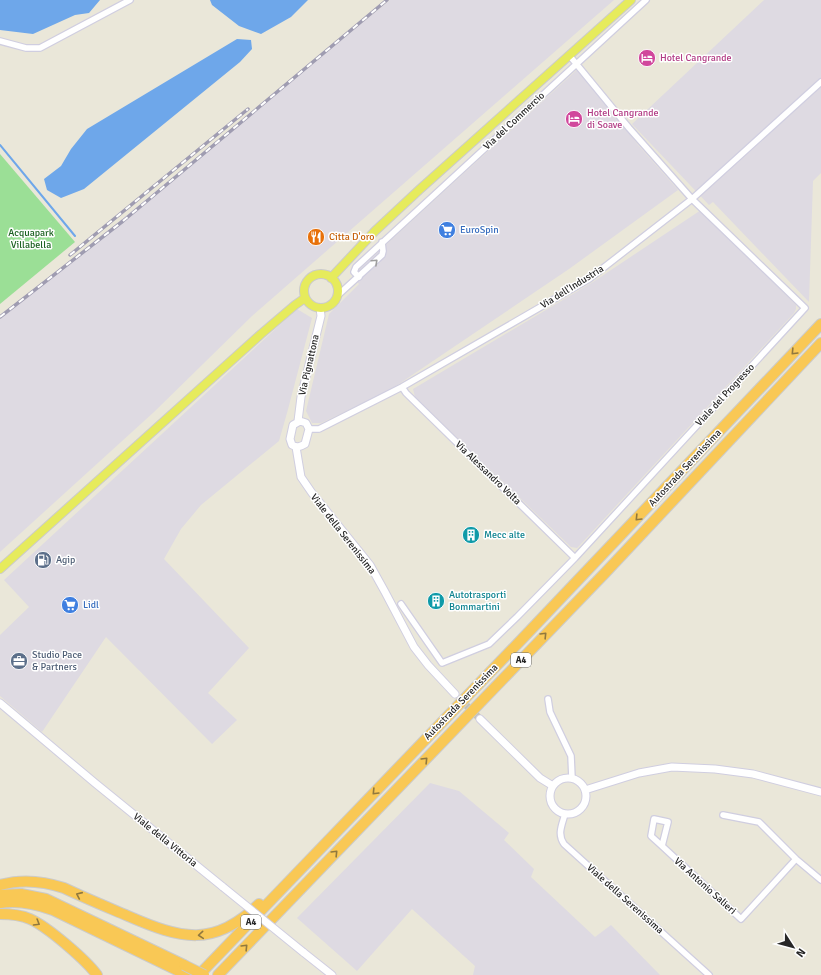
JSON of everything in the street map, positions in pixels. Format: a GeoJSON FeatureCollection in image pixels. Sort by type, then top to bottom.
{"type":"FeatureCollection","features":[{"type":"Feature","properties":{"kind":"highway","name":"Autostrada Serenissima"},"geometry":{"type":"LineString","coordinates":[[199,975],[523,638],[821,324]]}},
{"type":"Feature","properties":{"kind":"highway","name":"Autostrada Serenissima"},"geometry":{"type":"LineString","coordinates":[[221,972],[605,573],[821,343]]}},
{"type":"Feature","properties":{"kind":"highway"},"geometry":{"type":"LineString","coordinates":[[0,885],[7,883],[31,882],[53,884],[154,928],[178,935],[197,935],[225,929],[239,921],[277,886],[302,868]]}},
{"type":"Feature","properties":{"kind":"highway"},"geometry":{"type":"LineString","coordinates":[[0,895],[21,894],[46,899],[183,971]]}},
{"type":"Feature","properties":{"kind":"highway"},"geometry":{"type":"LineString","coordinates":[[0,904],[18,902],[29,903],[53,910],[183,971],[204,975]]}},
{"type":"Feature","properties":{"kind":"highway"},"geometry":{"type":"LineString","coordinates":[[0,914],[20,915],[41,925],[90,966],[97,975]]}},
{"type":"Feature","properties":{"kind":"main road"},"geometry":{"type":"LineString","coordinates":[[331,278],[358,248],[390,217],[630,0]]}},
{"type":"Feature","properties":{"kind":"main road"},"geometry":{"type":"LineString","coordinates":[[324,274],[331,278],[337,286],[337,296],[332,304],[320,308],[313,306],[305,298],[304,290],[312,276],[324,274]]}},
{"type":"Feature","properties":{"kind":"main road"},"geometry":{"type":"LineString","coordinates":[[0,569],[261,334],[305,298]]}},
{"type":"Feature","properties":{"kind":"street"},"geometry":{"type":"LineString","coordinates":[[0,41],[26,48],[40,48],[130,0]]}},
{"type":"Feature","properties":{"kind":"street","name":"Via del Commercio"},"geometry":{"type":"LineString","coordinates":[[359,277],[354,272],[356,267],[646,0]]}},
{"type":"Feature","properties":{"kind":"street","name":"Viale del Progresso"},"geometry":{"type":"LineString","coordinates":[[401,604],[442,663],[488,644],[575,558],[806,308],[692,199],[629,128],[569,55]]}},
{"type":"Feature","properties":{"kind":"street","name":"Via dell'Industria"},"geometry":{"type":"LineString","coordinates":[[309,429],[319,429],[402,387],[589,279],[692,199],[821,82]]}},
{"type":"Feature","properties":{"kind":"street"},"geometry":{"type":"LineString","coordinates":[[337,296],[382,255],[384,251],[382,242]]}},
{"type":"Feature","properties":{"kind":"street","name":"Via Pignattona"},"geometry":{"type":"LineString","coordinates":[[298,421],[301,396],[320,316],[320,308]]}},
{"type":"Feature","properties":{"kind":"street","name":"Via Alessandro Volta"},"geometry":{"type":"LineString","coordinates":[[402,387],[406,393],[575,558]]}},
{"type":"Feature","properties":{"kind":"street"},"geometry":{"type":"LineString","coordinates":[[298,421],[306,423],[309,429],[305,444],[301,447],[296,447],[291,443],[290,439],[293,425],[298,421]]}},
{"type":"Feature","properties":{"kind":"street","name":"Viale della Serenissima"},"geometry":{"type":"LineString","coordinates":[[296,447],[301,477],[312,493],[370,565],[414,647],[428,665],[455,694]]}},
{"type":"Feature","properties":{"kind":"street"},"geometry":{"type":"LineString","coordinates":[[548,699],[550,712],[571,756],[572,778]]}},
{"type":"Feature","properties":{"kind":"street","name":"Viale della Vittoria"},"geometry":{"type":"LineString","coordinates":[[0,703],[95,783],[332,975]]}},
{"type":"Feature","properties":{"kind":"street"},"geometry":{"type":"LineString","coordinates":[[480,719],[540,778],[553,786]]}},
{"type":"Feature","properties":{"kind":"street"},"geometry":{"type":"LineString","coordinates":[[586,790],[639,773],[672,767],[715,769],[753,774],[821,792]]}},
{"type":"Feature","properties":{"kind":"street"},"geometry":{"type":"LineString","coordinates":[[572,778],[578,780],[586,790],[585,802],[582,808],[577,812],[565,814],[555,808],[550,798],[553,786],[561,779],[572,778]]}},
{"type":"Feature","properties":{"kind":"street","name":"Viale della Serenissima"},"geometry":{"type":"LineString","coordinates":[[565,814],[561,826],[560,837],[563,842],[709,975]]}},
{"type":"Feature","properties":{"kind":"street"},"geometry":{"type":"LineString","coordinates":[[723,815],[759,822],[796,859],[821,880]]}},
{"type":"Feature","properties":{"kind":"street","name":"Via Antonio Salieri"},"geometry":{"type":"LineString","coordinates":[[662,846],[668,822],[654,819],[651,836],[741,919],[796,859]]}},
{"type":"Feature","properties":{"kind":"shaded area"},"geometry":{"type":"Polygon","coordinates":[[[390,0],[614,0],[252,316],[154,412],[0,552],[0,319],[390,0]]]}},
{"type":"Feature","properties":{"kind":"shaded area"},"geometry":{"type":"Polygon","coordinates":[[[764,0],[821,0],[821,173],[813,181],[809,302],[713,202],[709,205],[632,124],[764,0]]]}},
{"type":"Feature","properties":{"kind":"shaded area"},"geometry":{"type":"Polygon","coordinates":[[[579,68],[638,145],[678,190],[569,269],[390,390],[321,423],[312,423],[306,411],[329,314],[359,284],[352,276],[579,68]]]}},
{"type":"Feature","properties":{"kind":"shaded area"},"geometry":{"type":"Polygon","coordinates":[[[701,210],[796,305],[796,309],[794,313],[580,545],[577,548],[571,547],[415,397],[413,389],[593,282],[701,210]]]}},
{"type":"Feature","properties":{"kind":"shaded area"},"geometry":{"type":"Polygon","coordinates":[[[297,309],[312,318],[279,441],[201,505],[181,529],[164,559],[249,648],[208,693],[237,720],[212,744],[106,637],[42,732],[0,696],[0,635],[29,607],[4,580],[297,309]]]}},
{"type":"Feature","properties":{"kind":"shaded area"},"geometry":{"type":"Polygon","coordinates":[[[430,783],[459,791],[509,833],[504,840],[534,869],[531,877],[595,937],[611,925],[660,975],[473,975],[475,966],[412,909],[357,971],[297,918],[430,783]]]}},
{"type":"Feature","properties":{"kind":"green space","name":"Acquapark Villabella"},"geometry":{"type":"Polygon","coordinates":[[[0,154],[75,242],[0,304],[0,154]]]}},
{"type":"Feature","properties":{"kind":"water"},"geometry":{"type":"Polygon","coordinates":[[[0,0],[100,0],[89,13],[75,15],[33,34],[0,30],[0,0]]]}},
{"type":"Feature","properties":{"kind":"water"},"geometry":{"type":"Polygon","coordinates":[[[210,0],[308,0],[291,17],[261,34],[239,26],[212,5],[210,0]]]}},
{"type":"Feature","properties":{"kind":"water"},"geometry":{"type":"Polygon","coordinates":[[[237,39],[251,40],[252,49],[240,62],[84,189],[61,198],[47,190],[44,179],[61,166],[71,149],[87,129],[237,39]]]}},
{"type":"Feature","properties":{"kind":"waterway"},"geometry":{"type":"LineString","coordinates":[[0,145],[75,236]]}},
{"type":"Feature","properties":{"kind":"tunnel"},"geometry":{"type":"LineString","coordinates":[[459,698],[480,719]]}},
{"type":"Feature","properties":{"kind":"railway"},"geometry":{"type":"LineString","coordinates":[[0,317],[123,221],[387,0]]}},
{"type":"Feature","properties":{"kind":"railway"},"geometry":{"type":"LineString","coordinates":[[70,255],[248,109]]}},
{"type":"Feature","properties":{"kind":"place","name":"Hotel Cangrande"},"geometry":{"type":"Point","coordinates":[647,58]}},
{"type":"Feature","properties":{"kind":"place","name":"Hotel Cangrande di Soave"},"geometry":{"type":"Point","coordinates":[574,119]}},
{"type":"Feature","properties":{"kind":"place","name":"EuroSpin"},"geometry":{"type":"Point","coordinates":[447,230]}},
{"type":"Feature","properties":{"kind":"place","name":"Citta D'oro"},"geometry":{"type":"Point","coordinates":[316,237]}},
{"type":"Feature","properties":{"kind":"place","name":"Mecc alte"},"geometry":{"type":"Point","coordinates":[471,535]}},
{"type":"Feature","properties":{"kind":"place","name":"Agip"},"geometry":{"type":"Point","coordinates":[43,560]}},
{"type":"Feature","properties":{"kind":"place","name":"Autotrasporti Bommartini"},"geometry":{"type":"Point","coordinates":[436,601]}},
{"type":"Feature","properties":{"kind":"place","name":"Lidl"},"geometry":{"type":"Point","coordinates":[70,605]}},
{"type":"Feature","properties":{"kind":"place","name":"Studio Pace & Partners"},"geometry":{"type":"Point","coordinates":[19,661]}}]}
